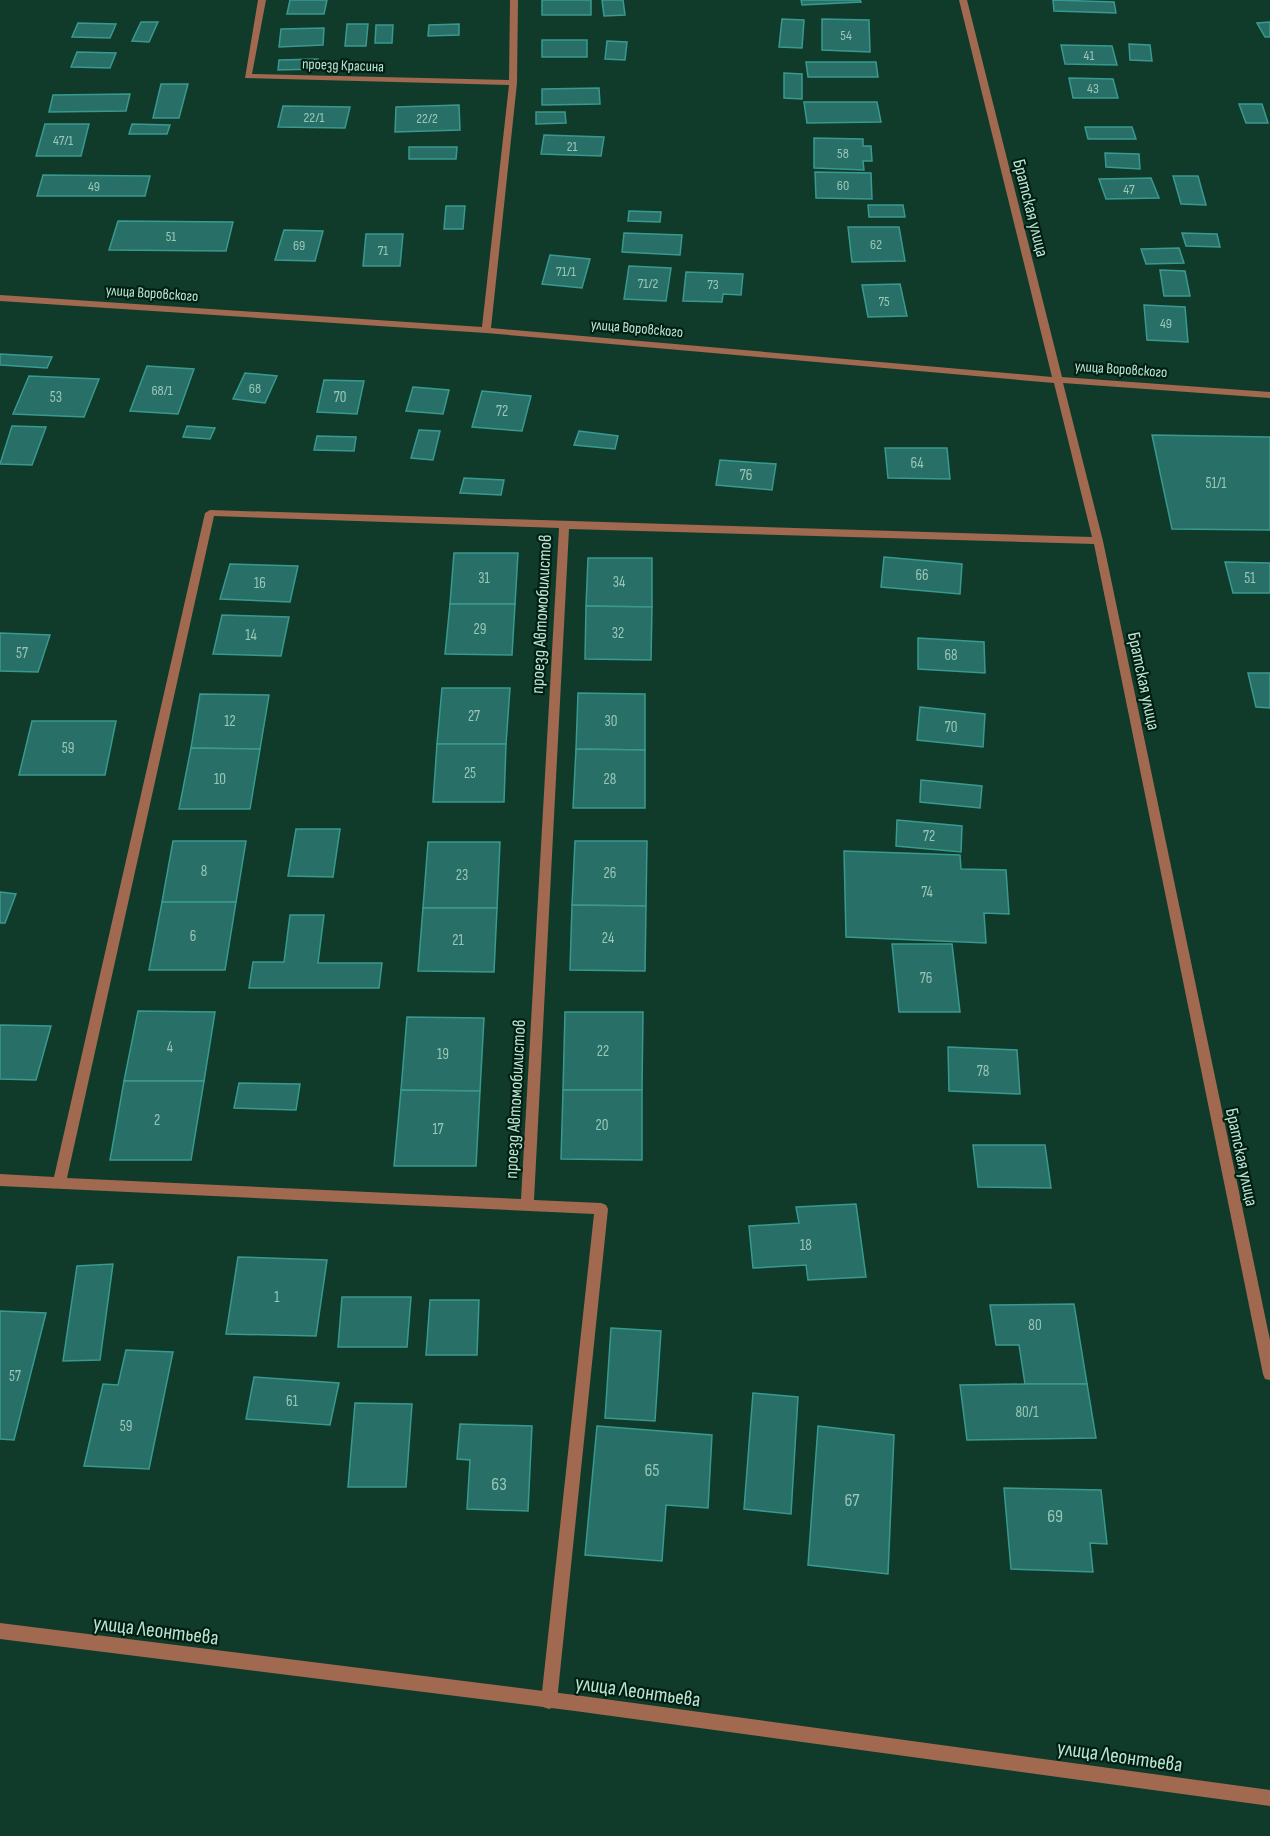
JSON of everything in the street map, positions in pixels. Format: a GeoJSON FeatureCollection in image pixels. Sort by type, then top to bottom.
{"type":"FeatureCollection","features":[{"type":"Feature","properties":{"kind":"street","name":"проезд Красина"},"geometry":{"type":"LineString","coordinates":[[262,0],[248,76],[513,83]]}},
{"type":"Feature","properties":{"kind":"street"},"geometry":{"type":"LineString","coordinates":[[486,330],[513,83],[514,0]]}},
{"type":"Feature","properties":{"kind":"street","name":"Братская улица"},"geometry":{"type":"LineString","coordinates":[[963,0],[1098,541],[1270,1374]]}},
{"type":"Feature","properties":{"kind":"street","name":"улица Воровского"},"geometry":{"type":"LineString","coordinates":[[0,298],[486,330],[1056,380],[1270,395]]}},
{"type":"Feature","properties":{"kind":"street","name":"проезд Автомобилистов"},"geometry":{"type":"LineString","coordinates":[[210,513],[564,524],[527,1205],[59,1183],[210,513]]}},
{"type":"Feature","properties":{"kind":"street"},"geometry":{"type":"LineString","coordinates":[[564,524],[863,536],[1098,541]]}},
{"type":"Feature","properties":{"kind":"street"},"geometry":{"type":"LineString","coordinates":[[0,1180],[59,1183]]}},
{"type":"Feature","properties":{"kind":"street"},"geometry":{"type":"LineString","coordinates":[[527,1205],[601,1209],[549,1701]]}},
{"type":"Feature","properties":{"kind":"street","name":"улица Леонтьева"},"geometry":{"type":"LineString","coordinates":[[0,1631],[1270,1797]]}},
{"type":"Feature","properties":{"kind":"building"},"geometry":{"type":"Polygon","coordinates":[[[290,0],[327,0],[324,14],[287,14],[290,0]]]}},
{"type":"Feature","properties":{"kind":"building"},"geometry":{"type":"Polygon","coordinates":[[[542,0],[591,0],[591,15],[542,15],[542,0]]]}},
{"type":"Feature","properties":{"kind":"building"},"geometry":{"type":"Polygon","coordinates":[[[602,0],[623,0],[625,15],[604,16],[602,0]]]}},
{"type":"Feature","properties":{"kind":"building"},"geometry":{"type":"Polygon","coordinates":[[[801,0],[860,0],[861,2],[802,5],[801,0]]]}},
{"type":"Feature","properties":{"kind":"building"},"geometry":{"type":"Polygon","coordinates":[[[1053,0],[1114,2],[1116,13],[1054,11],[1053,0]]]}},
{"type":"Feature","properties":{"kind":"building"},"geometry":{"type":"Polygon","coordinates":[[[782,19],[804,20],[802,48],[779,47],[782,19]]]}},
{"type":"Feature","properties":{"kind":"building"},"geometry":{"type":"Polygon","coordinates":[[[822,19],[869,20],[870,52],[822,50],[822,19]]]}},
{"type":"Feature","properties":{"kind":"building"},"geometry":{"type":"Polygon","coordinates":[[[141,22],[158,22],[149,42],[132,41],[141,22]]]}},
{"type":"Feature","properties":{"kind":"building"},"geometry":{"type":"Polygon","coordinates":[[[1270,22],[1270,37],[1265,37],[1257,23],[1270,22]]]}},
{"type":"Feature","properties":{"kind":"building"},"geometry":{"type":"Polygon","coordinates":[[[78,23],[116,24],[110,38],[72,37],[78,23]]]}},
{"type":"Feature","properties":{"kind":"building"},"geometry":{"type":"Polygon","coordinates":[[[347,24],[368,24],[366,46],[345,46],[347,24]]]}},
{"type":"Feature","properties":{"kind":"building"},"geometry":{"type":"Polygon","coordinates":[[[459,24],[459,35],[428,36],[429,25],[459,24]]]}},
{"type":"Feature","properties":{"kind":"building"},"geometry":{"type":"Polygon","coordinates":[[[376,25],[393,25],[392,43],[375,43],[376,25]]]}},
{"type":"Feature","properties":{"kind":"building"},"geometry":{"type":"Polygon","coordinates":[[[324,28],[323,45],[279,47],[281,29],[324,28]]]}},
{"type":"Feature","properties":{"kind":"building"},"geometry":{"type":"Polygon","coordinates":[[[542,40],[587,40],[587,57],[542,57],[542,40]]]}},
{"type":"Feature","properties":{"kind":"building"},"geometry":{"type":"Polygon","coordinates":[[[607,41],[627,42],[625,60],[605,59],[607,41]]]}},
{"type":"Feature","properties":{"kind":"building"},"geometry":{"type":"Polygon","coordinates":[[[1129,44],[1150,45],[1152,61],[1130,60],[1129,44]]]}},
{"type":"Feature","properties":{"kind":"building"},"geometry":{"type":"Polygon","coordinates":[[[1061,45],[1112,46],[1117,65],[1065,64],[1061,45]]]}},
{"type":"Feature","properties":{"kind":"building"},"geometry":{"type":"Polygon","coordinates":[[[77,52],[116,53],[110,68],[71,67],[77,52]]]}},
{"type":"Feature","properties":{"kind":"building"},"geometry":{"type":"Polygon","coordinates":[[[318,59],[318,69],[278,70],[279,60],[318,59]]]}},
{"type":"Feature","properties":{"kind":"building"},"geometry":{"type":"Polygon","coordinates":[[[806,62],[876,62],[878,77],[808,77],[806,62]]]}},
{"type":"Feature","properties":{"kind":"building"},"geometry":{"type":"Polygon","coordinates":[[[784,73],[802,74],[802,99],[784,98],[784,73]]]}},
{"type":"Feature","properties":{"kind":"building"},"geometry":{"type":"Polygon","coordinates":[[[1069,78],[1113,79],[1118,98],[1073,98],[1069,78]]]}},
{"type":"Feature","properties":{"kind":"building"},"geometry":{"type":"Polygon","coordinates":[[[161,84],[188,84],[179,118],[153,118],[161,84]]]}},
{"type":"Feature","properties":{"kind":"building"},"geometry":{"type":"Polygon","coordinates":[[[599,88],[600,104],[542,105],[542,89],[599,88]]]}},
{"type":"Feature","properties":{"kind":"building"},"geometry":{"type":"Polygon","coordinates":[[[130,94],[126,111],[49,112],[53,95],[130,94]]]}},
{"type":"Feature","properties":{"kind":"building"},"geometry":{"type":"Polygon","coordinates":[[[804,102],[877,102],[881,122],[807,123],[804,102]]]}},
{"type":"Feature","properties":{"kind":"building"},"geometry":{"type":"Polygon","coordinates":[[[1239,104],[1262,104],[1268,123],[1246,123],[1239,104]]]}},
{"type":"Feature","properties":{"kind":"building"},"geometry":{"type":"Polygon","coordinates":[[[459,105],[460,130],[395,132],[396,107],[459,105]]]}},
{"type":"Feature","properties":{"kind":"building"},"geometry":{"type":"Polygon","coordinates":[[[283,106],[350,107],[345,128],[278,127],[283,106]]]}},
{"type":"Feature","properties":{"kind":"building"},"geometry":{"type":"Polygon","coordinates":[[[536,112],[565,112],[566,123],[536,124],[536,112]]]}},
{"type":"Feature","properties":{"kind":"building"},"geometry":{"type":"Polygon","coordinates":[[[45,124],[89,124],[81,156],[36,156],[45,124]]]}},
{"type":"Feature","properties":{"kind":"building"},"geometry":{"type":"Polygon","coordinates":[[[132,124],[170,125],[167,134],[129,134],[132,124]]]}},
{"type":"Feature","properties":{"kind":"building"},"geometry":{"type":"Polygon","coordinates":[[[1085,127],[1132,127],[1136,139],[1088,139],[1085,127]]]}},
{"type":"Feature","properties":{"kind":"building"},"geometry":{"type":"Polygon","coordinates":[[[544,135],[604,137],[601,156],[541,154],[544,135]]]}},
{"type":"Feature","properties":{"kind":"building"},"geometry":{"type":"Polygon","coordinates":[[[814,138],[863,139],[863,146],[871,146],[872,161],[863,161],[864,170],[814,168],[814,138]]]}},
{"type":"Feature","properties":{"kind":"building"},"geometry":{"type":"Polygon","coordinates":[[[409,147],[457,147],[456,159],[409,159],[409,147]]]}},
{"type":"Feature","properties":{"kind":"building"},"geometry":{"type":"Polygon","coordinates":[[[1105,153],[1139,154],[1140,169],[1106,167],[1105,153]]]}},
{"type":"Feature","properties":{"kind":"building"},"geometry":{"type":"Polygon","coordinates":[[[815,172],[871,173],[872,199],[816,198],[815,172]]]}},
{"type":"Feature","properties":{"kind":"building"},"geometry":{"type":"Polygon","coordinates":[[[43,175],[150,176],[145,196],[37,196],[43,175]]]}},
{"type":"Feature","properties":{"kind":"building"},"geometry":{"type":"Polygon","coordinates":[[[1173,176],[1198,176],[1206,205],[1181,204],[1173,176]]]}},
{"type":"Feature","properties":{"kind":"building"},"geometry":{"type":"Polygon","coordinates":[[[1151,178],[1159,198],[1106,199],[1099,179],[1151,178]]]}},
{"type":"Feature","properties":{"kind":"building"},"geometry":{"type":"Polygon","coordinates":[[[868,205],[903,205],[905,217],[869,217],[868,205]]]}},
{"type":"Feature","properties":{"kind":"building"},"geometry":{"type":"Polygon","coordinates":[[[446,206],[465,206],[463,229],[444,229],[446,206]]]}},
{"type":"Feature","properties":{"kind":"building"},"geometry":{"type":"Polygon","coordinates":[[[629,211],[661,212],[660,222],[628,221],[629,211]]]}},
{"type":"Feature","properties":{"kind":"building"},"geometry":{"type":"Polygon","coordinates":[[[118,221],[233,222],[226,251],[109,250],[118,221]]]}},
{"type":"Feature","properties":{"kind":"building"},"geometry":{"type":"Polygon","coordinates":[[[848,227],[899,227],[905,261],[852,262],[848,227]]]}},
{"type":"Feature","properties":{"kind":"building"},"geometry":{"type":"Polygon","coordinates":[[[284,230],[323,231],[315,261],[275,260],[284,230]]]}},
{"type":"Feature","properties":{"kind":"building"},"geometry":{"type":"Polygon","coordinates":[[[624,233],[682,235],[680,255],[622,252],[624,233]]]}},
{"type":"Feature","properties":{"kind":"building"},"geometry":{"type":"Polygon","coordinates":[[[1182,233],[1217,234],[1220,247],[1186,246],[1182,233]]]}},
{"type":"Feature","properties":{"kind":"building"},"geometry":{"type":"Polygon","coordinates":[[[366,234],[403,234],[400,266],[363,266],[366,234]]]}},
{"type":"Feature","properties":{"kind":"building"},"geometry":{"type":"Polygon","coordinates":[[[1179,248],[1184,263],[1146,264],[1141,249],[1179,248]]]}},
{"type":"Feature","properties":{"kind":"building"},"geometry":{"type":"Polygon","coordinates":[[[550,255],[590,259],[582,288],[542,284],[550,255]]]}},
{"type":"Feature","properties":{"kind":"building"},"geometry":{"type":"Polygon","coordinates":[[[629,266],[671,268],[666,301],[624,299],[629,266]]]}},
{"type":"Feature","properties":{"kind":"building"},"geometry":{"type":"Polygon","coordinates":[[[1160,270],[1185,271],[1190,296],[1164,296],[1160,270]]]}},
{"type":"Feature","properties":{"kind":"building"},"geometry":{"type":"Polygon","coordinates":[[[686,272],[743,274],[741,295],[723,294],[722,302],[683,301],[686,272]]]}},
{"type":"Feature","properties":{"kind":"building"},"geometry":{"type":"Polygon","coordinates":[[[900,284],[907,316],[868,317],[862,285],[900,284]]]}},
{"type":"Feature","properties":{"kind":"building"},"geometry":{"type":"Polygon","coordinates":[[[1144,305],[1185,307],[1188,342],[1147,340],[1144,305]]]}},
{"type":"Feature","properties":{"kind":"building"},"geometry":{"type":"Polygon","coordinates":[[[0,354],[52,357],[47,368],[0,365],[0,354]]]}},
{"type":"Feature","properties":{"kind":"building"},"geometry":{"type":"Polygon","coordinates":[[[147,366],[194,369],[178,414],[130,411],[147,366]]]}},
{"type":"Feature","properties":{"kind":"building"},"geometry":{"type":"Polygon","coordinates":[[[245,373],[277,376],[265,403],[233,399],[245,373]]]}},
{"type":"Feature","properties":{"kind":"building"},"geometry":{"type":"Polygon","coordinates":[[[29,376],[99,379],[84,417],[13,414],[29,376]]]}},
{"type":"Feature","properties":{"kind":"building"},"geometry":{"type":"Polygon","coordinates":[[[324,380],[364,381],[357,414],[317,412],[324,380]]]}},
{"type":"Feature","properties":{"kind":"building"},"geometry":{"type":"Polygon","coordinates":[[[413,387],[449,390],[443,414],[406,411],[413,387]]]}},
{"type":"Feature","properties":{"kind":"building"},"geometry":{"type":"Polygon","coordinates":[[[482,391],[531,396],[522,431],[472,427],[482,391]]]}},
{"type":"Feature","properties":{"kind":"building"},"geometry":{"type":"Polygon","coordinates":[[[12,426],[46,427],[32,465],[0,464],[12,426]]]}},
{"type":"Feature","properties":{"kind":"building"},"geometry":{"type":"Polygon","coordinates":[[[187,426],[215,428],[210,439],[183,437],[187,426]]]}},
{"type":"Feature","properties":{"kind":"building"},"geometry":{"type":"Polygon","coordinates":[[[419,430],[440,431],[433,460],[411,458],[419,430]]]}},
{"type":"Feature","properties":{"kind":"building"},"geometry":{"type":"Polygon","coordinates":[[[579,431],[618,436],[615,449],[574,445],[579,431]]]}},
{"type":"Feature","properties":{"kind":"building"},"geometry":{"type":"Polygon","coordinates":[[[1152,435],[1270,437],[1270,530],[1172,529],[1152,435]]]}},
{"type":"Feature","properties":{"kind":"building"},"geometry":{"type":"Polygon","coordinates":[[[317,436],[356,437],[354,451],[314,450],[317,436]]]}},
{"type":"Feature","properties":{"kind":"building"},"geometry":{"type":"Polygon","coordinates":[[[885,448],[947,448],[950,479],[888,478],[885,448]]]}},
{"type":"Feature","properties":{"kind":"building"},"geometry":{"type":"Polygon","coordinates":[[[720,460],[776,464],[772,490],[716,485],[720,460]]]}},
{"type":"Feature","properties":{"kind":"building"},"geometry":{"type":"Polygon","coordinates":[[[464,478],[504,480],[501,495],[460,493],[464,478]]]}},
{"type":"Feature","properties":{"kind":"building"},"geometry":{"type":"Polygon","coordinates":[[[454,553],[518,553],[515,604],[450,604],[454,553]]]}},
{"type":"Feature","properties":{"kind":"building"},"geometry":{"type":"Polygon","coordinates":[[[884,557],[962,564],[960,594],[881,587],[884,557]]]}},
{"type":"Feature","properties":{"kind":"building"},"geometry":{"type":"Polygon","coordinates":[[[588,558],[652,558],[652,607],[586,606],[588,558]]]}},
{"type":"Feature","properties":{"kind":"building"},"geometry":{"type":"Polygon","coordinates":[[[1225,562],[1270,563],[1270,593],[1233,593],[1225,562]]]}},
{"type":"Feature","properties":{"kind":"building"},"geometry":{"type":"Polygon","coordinates":[[[230,564],[298,566],[290,602],[220,599],[230,564]]]}},
{"type":"Feature","properties":{"kind":"building"},"geometry":{"type":"Polygon","coordinates":[[[450,604],[515,604],[512,655],[445,654],[450,604]]]}},
{"type":"Feature","properties":{"kind":"building"},"geometry":{"type":"Polygon","coordinates":[[[586,606],[652,607],[651,660],[585,659],[586,606]]]}},
{"type":"Feature","properties":{"kind":"building"},"geometry":{"type":"Polygon","coordinates":[[[222,615],[289,617],[281,656],[213,654],[222,615]]]}},
{"type":"Feature","properties":{"kind":"building"},"geometry":{"type":"Polygon","coordinates":[[[0,633],[50,635],[38,672],[0,671],[0,633]]]}},
{"type":"Feature","properties":{"kind":"building"},"geometry":{"type":"Polygon","coordinates":[[[918,638],[984,642],[985,673],[918,669],[918,638]]]}},
{"type":"Feature","properties":{"kind":"building"},"geometry":{"type":"Polygon","coordinates":[[[1248,673],[1270,673],[1270,708],[1256,707],[1248,673]]]}},
{"type":"Feature","properties":{"kind":"building"},"geometry":{"type":"Polygon","coordinates":[[[442,688],[510,688],[506,744],[437,744],[442,688]]]}},
{"type":"Feature","properties":{"kind":"building"},"geometry":{"type":"Polygon","coordinates":[[[578,693],[645,694],[645,750],[576,749],[578,693]]]}},
{"type":"Feature","properties":{"kind":"building"},"geometry":{"type":"Polygon","coordinates":[[[200,694],[269,695],[260,749],[191,748],[200,694]]]}},
{"type":"Feature","properties":{"kind":"building"},"geometry":{"type":"Polygon","coordinates":[[[920,707],[985,714],[983,747],[917,740],[920,707]]]}},
{"type":"Feature","properties":{"kind":"building"},"geometry":{"type":"Polygon","coordinates":[[[32,721],[116,721],[105,775],[19,775],[32,721]]]}},
{"type":"Feature","properties":{"kind":"building"},"geometry":{"type":"Polygon","coordinates":[[[437,744],[506,744],[504,802],[433,802],[437,744]]]}},
{"type":"Feature","properties":{"kind":"building"},"geometry":{"type":"Polygon","coordinates":[[[191,748],[260,749],[250,809],[179,809],[191,748]]]}},
{"type":"Feature","properties":{"kind":"building"},"geometry":{"type":"Polygon","coordinates":[[[576,749],[645,750],[645,808],[573,808],[576,749]]]}},
{"type":"Feature","properties":{"kind":"building"},"geometry":{"type":"Polygon","coordinates":[[[921,780],[982,786],[980,808],[920,802],[921,780]]]}},
{"type":"Feature","properties":{"kind":"building"},"geometry":{"type":"Polygon","coordinates":[[[897,820],[962,826],[961,852],[896,846],[897,820]]]}},
{"type":"Feature","properties":{"kind":"building"},"geometry":{"type":"Polygon","coordinates":[[[296,829],[340,829],[333,877],[288,876],[296,829]]]}},
{"type":"Feature","properties":{"kind":"building"},"geometry":{"type":"Polygon","coordinates":[[[173,841],[246,841],[236,902],[162,902],[173,841]]]}},
{"type":"Feature","properties":{"kind":"building"},"geometry":{"type":"Polygon","coordinates":[[[575,841],[647,841],[646,906],[572,905],[575,841]]]}},
{"type":"Feature","properties":{"kind":"building"},"geometry":{"type":"Polygon","coordinates":[[[428,842],[500,842],[497,908],[423,908],[428,842]]]}},
{"type":"Feature","properties":{"kind":"building"},"geometry":{"type":"Polygon","coordinates":[[[844,851],[960,855],[961,869],[1006,870],[1009,914],[984,913],[986,943],[846,937],[844,851]]]}},
{"type":"Feature","properties":{"kind":"building"},"geometry":{"type":"Polygon","coordinates":[[[0,892],[16,894],[5,923],[0,923],[0,892]]]}},
{"type":"Feature","properties":{"kind":"building"},"geometry":{"type":"Polygon","coordinates":[[[162,902],[236,902],[225,970],[149,970],[162,902]]]}},
{"type":"Feature","properties":{"kind":"building"},"geometry":{"type":"Polygon","coordinates":[[[572,905],[646,906],[645,971],[570,970],[572,905]]]}},
{"type":"Feature","properties":{"kind":"building"},"geometry":{"type":"Polygon","coordinates":[[[423,908],[497,908],[494,972],[418,971],[423,908]]]}},
{"type":"Feature","properties":{"kind":"building"},"geometry":{"type":"Polygon","coordinates":[[[290,915],[324,915],[318,963],[382,963],[379,988],[249,988],[253,962],[284,962],[290,915]]]}},
{"type":"Feature","properties":{"kind":"building"},"geometry":{"type":"Polygon","coordinates":[[[892,944],[952,944],[960,1012],[899,1012],[892,944]]]}},
{"type":"Feature","properties":{"kind":"building"},"geometry":{"type":"Polygon","coordinates":[[[138,1011],[215,1012],[204,1081],[124,1081],[138,1011]]]}},
{"type":"Feature","properties":{"kind":"building"},"geometry":{"type":"Polygon","coordinates":[[[565,1012],[643,1012],[642,1090],[563,1090],[565,1012]]]}},
{"type":"Feature","properties":{"kind":"building"},"geometry":{"type":"Polygon","coordinates":[[[407,1017],[484,1018],[480,1091],[401,1090],[407,1017]]]}},
{"type":"Feature","properties":{"kind":"building"},"geometry":{"type":"Polygon","coordinates":[[[0,1025],[51,1026],[36,1080],[0,1079],[0,1025]]]}},
{"type":"Feature","properties":{"kind":"building"},"geometry":{"type":"Polygon","coordinates":[[[948,1047],[1017,1050],[1020,1094],[949,1091],[948,1047]]]}},
{"type":"Feature","properties":{"kind":"building"},"geometry":{"type":"Polygon","coordinates":[[[124,1081],[204,1081],[191,1160],[110,1160],[124,1081]]]}},
{"type":"Feature","properties":{"kind":"building"},"geometry":{"type":"Polygon","coordinates":[[[239,1083],[300,1084],[296,1110],[234,1108],[239,1083]]]}},
{"type":"Feature","properties":{"kind":"building"},"geometry":{"type":"Polygon","coordinates":[[[401,1090],[480,1091],[476,1166],[394,1166],[401,1090]]]}},
{"type":"Feature","properties":{"kind":"building"},"geometry":{"type":"Polygon","coordinates":[[[563,1090],[642,1090],[642,1160],[561,1159],[563,1090]]]}},
{"type":"Feature","properties":{"kind":"building"},"geometry":{"type":"Polygon","coordinates":[[[973,1145],[1045,1145],[1051,1188],[978,1187],[973,1145]]]}},
{"type":"Feature","properties":{"kind":"building"},"geometry":{"type":"Polygon","coordinates":[[[856,1204],[866,1277],[808,1280],[806,1265],[753,1268],[749,1226],[799,1223],[796,1207],[856,1204]]]}},
{"type":"Feature","properties":{"kind":"building"},"geometry":{"type":"Polygon","coordinates":[[[238,1257],[327,1260],[316,1336],[226,1334],[238,1257]]]}},
{"type":"Feature","properties":{"kind":"building"},"geometry":{"type":"Polygon","coordinates":[[[113,1264],[100,1360],[63,1361],[77,1266],[113,1264]]]}},
{"type":"Feature","properties":{"kind":"building"},"geometry":{"type":"Polygon","coordinates":[[[342,1297],[411,1297],[407,1347],[338,1347],[342,1297]]]}},
{"type":"Feature","properties":{"kind":"building"},"geometry":{"type":"Polygon","coordinates":[[[430,1300],[479,1300],[477,1355],[426,1355],[430,1300]]]}},
{"type":"Feature","properties":{"kind":"building"},"geometry":{"type":"Polygon","coordinates":[[[1074,1304],[1087,1384],[1025,1384],[1019,1345],[996,1345],[990,1305],[1074,1304]]]}},
{"type":"Feature","properties":{"kind":"building"},"geometry":{"type":"Polygon","coordinates":[[[0,1311],[46,1313],[14,1440],[0,1439],[0,1311]]]}},
{"type":"Feature","properties":{"kind":"building"},"geometry":{"type":"Polygon","coordinates":[[[611,1328],[661,1331],[655,1421],[605,1418],[611,1328]]]}},
{"type":"Feature","properties":{"kind":"building"},"geometry":{"type":"Polygon","coordinates":[[[126,1350],[173,1352],[149,1469],[84,1466],[103,1384],[118,1385],[126,1350]]]}},
{"type":"Feature","properties":{"kind":"building"},"geometry":{"type":"Polygon","coordinates":[[[254,1377],[339,1383],[330,1425],[246,1419],[254,1377]]]}},
{"type":"Feature","properties":{"kind":"building"},"geometry":{"type":"Polygon","coordinates":[[[1087,1384],[1096,1438],[967,1440],[960,1385],[1087,1384]]]}},
{"type":"Feature","properties":{"kind":"building"},"geometry":{"type":"Polygon","coordinates":[[[753,1393],[798,1397],[791,1514],[744,1509],[753,1393]]]}},
{"type":"Feature","properties":{"kind":"building"},"geometry":{"type":"Polygon","coordinates":[[[355,1403],[412,1404],[406,1487],[348,1487],[355,1403]]]}},
{"type":"Feature","properties":{"kind":"building"},"geometry":{"type":"Polygon","coordinates":[[[460,1424],[532,1426],[528,1511],[467,1509],[470,1460],[457,1459],[460,1424]]]}},
{"type":"Feature","properties":{"kind":"building"},"geometry":{"type":"Polygon","coordinates":[[[597,1426],[712,1435],[708,1508],[666,1505],[662,1561],[585,1555],[597,1426]]]}},
{"type":"Feature","properties":{"kind":"building"},"geometry":{"type":"Polygon","coordinates":[[[818,1426],[894,1435],[888,1574],[808,1565],[818,1426]]]}},
{"type":"Feature","properties":{"kind":"building"},"geometry":{"type":"Polygon","coordinates":[[[1004,1488],[1101,1490],[1107,1544],[1090,1543],[1093,1572],[1011,1569],[1004,1488]]]}}]}
